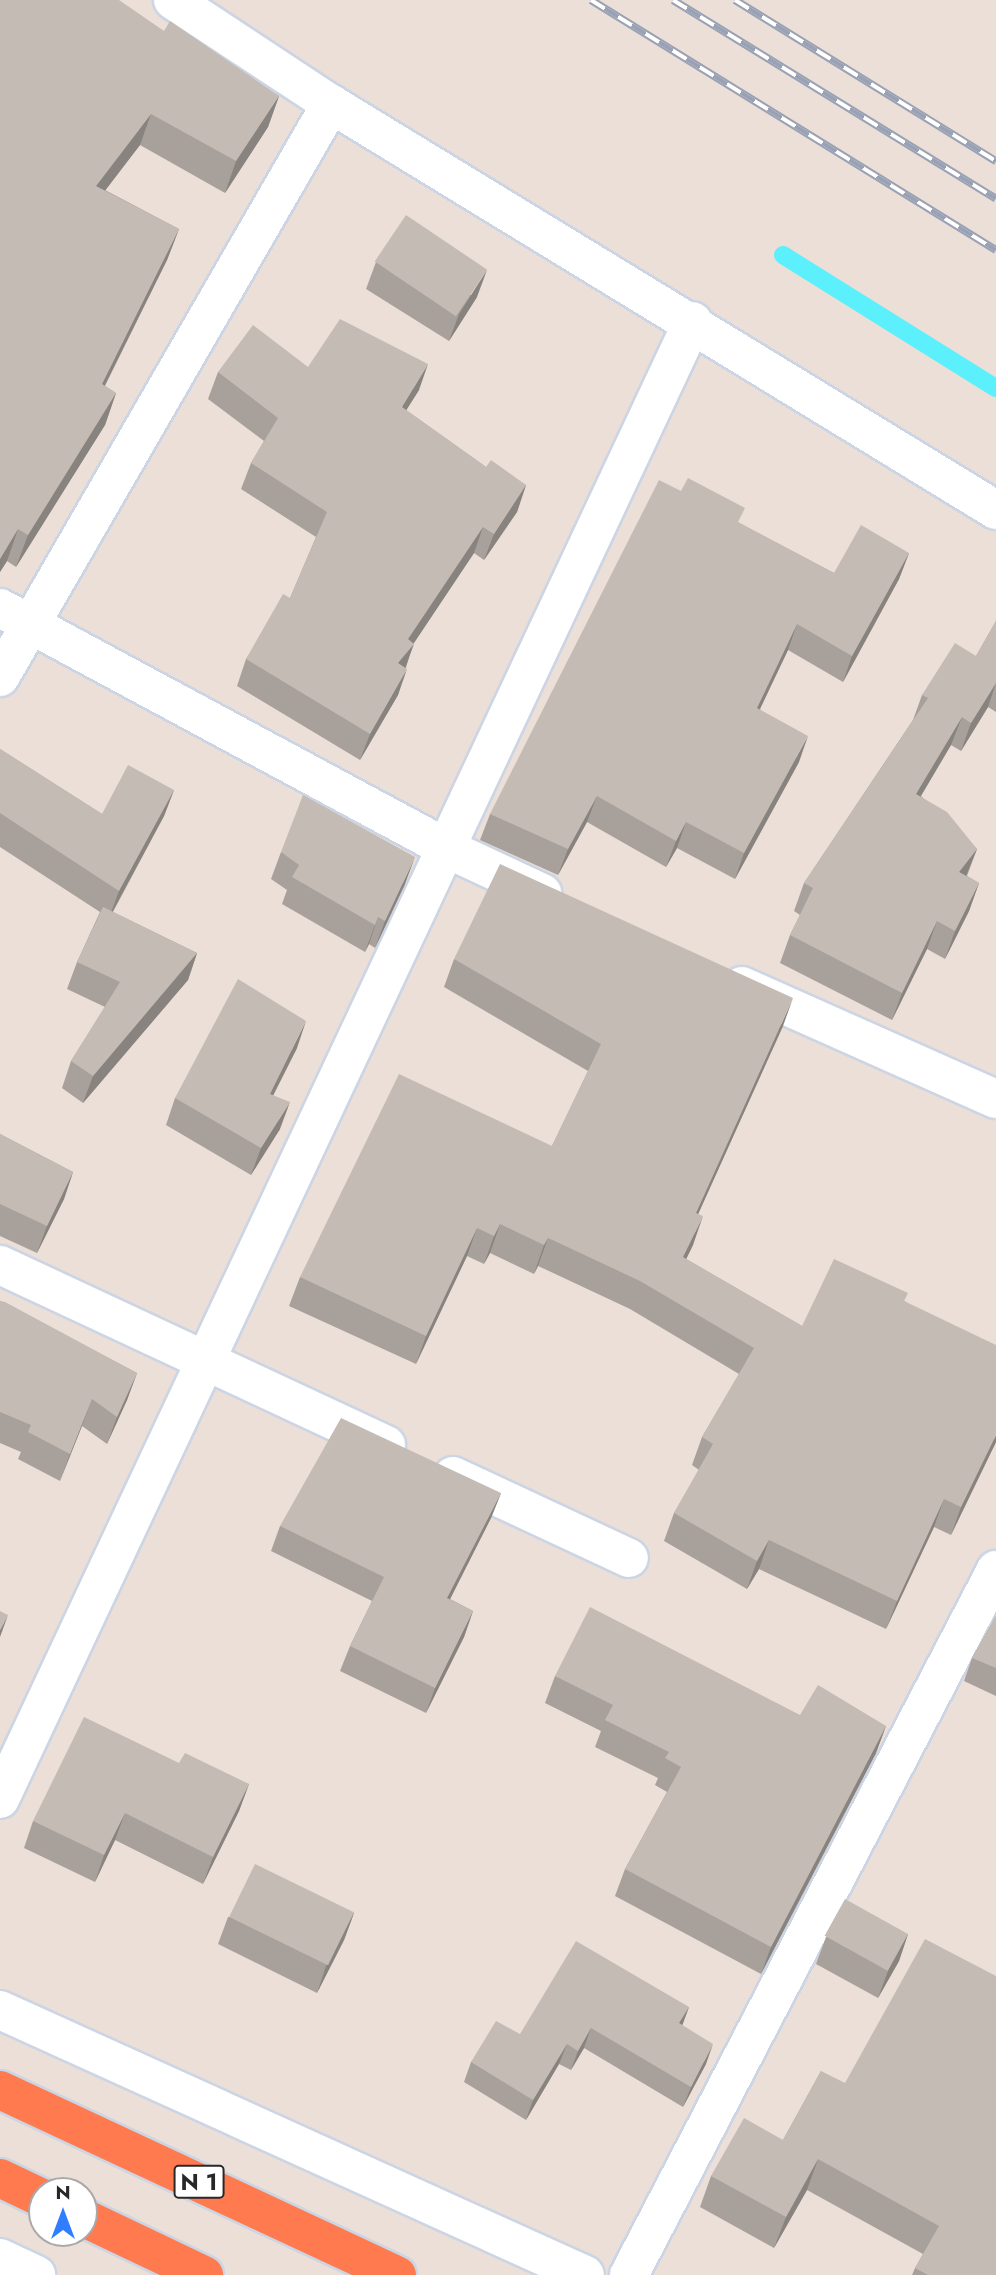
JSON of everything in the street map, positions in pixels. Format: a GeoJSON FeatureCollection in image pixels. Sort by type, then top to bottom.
{"type":"FeatureCollection","features":[{"type":"Feature","properties":{"kind":"highway","name":"N 1"},"geometry":{"type":"LineString","coordinates":[[0,2090],[397,2275]]}},
{"type":"Feature","properties":{"kind":"highway"},"geometry":{"type":"LineString","coordinates":[[0,2178],[28,2191]]}},
{"type":"Feature","properties":{"kind":"highway"},"geometry":{"type":"LineString","coordinates":[[98,2225],[204,2275]]}},
{"type":"Feature","properties":{"kind":"street"},"geometry":{"type":"LineString","coordinates":[[173,0],[331,104],[694,321],[996,510]]}},
{"type":"Feature","properties":{"kind":"street"},"geometry":{"type":"LineString","coordinates":[[0,677],[15,617],[331,104]]}},
{"type":"Feature","properties":{"kind":"street"},"geometry":{"type":"LineString","coordinates":[[0,1799],[450,850],[694,321]]}},
{"type":"Feature","properties":{"kind":"street"},"geometry":{"type":"LineString","coordinates":[[15,617],[450,850],[574,908]]}},
{"type":"Feature","properties":{"kind":"street"},"geometry":{"type":"LineString","coordinates":[[711,972],[996,1099]]}},
{"type":"Feature","properties":{"kind":"street"},"geometry":{"type":"LineString","coordinates":[[0,1265],[629,1558]]}},
{"type":"Feature","properties":{"kind":"street"},"geometry":{"type":"LineString","coordinates":[[629,2275],[996,1570]]}},
{"type":"Feature","properties":{"kind":"street"},"geometry":{"type":"LineString","coordinates":[[0,2010],[585,2275]]}},
{"type":"Feature","properties":{"kind":"street"},"geometry":{"type":"LineString","coordinates":[[0,2258],[36,2275]]}},
{"type":"Feature","properties":{"kind":"building"},"geometry":{"type":"Polygon","coordinates":[[[0,0],[119,0],[164,31],[170,21],[279,96],[236,161],[151,114],[96,186],[179,229],[102,384],[116,393],[28,535],[18,529],[0,559],[0,0]]]}},
{"type":"Feature","properties":{"kind":"building"},"geometry":{"type":"Polygon","coordinates":[[[406,215],[487,270],[456,316],[375,261],[406,215]]]}},
{"type":"Feature","properties":{"kind":"building"},"geometry":{"type":"Polygon","coordinates":[[[340,319],[428,364],[402,407],[486,467],[491,460],[526,485],[494,534],[483,527],[408,639],[414,644],[398,663],[407,669],[370,734],[246,659],[283,594],[290,598],[327,512],[251,463],[278,418],[218,372],[253,325],[308,367],[340,319]]]}},
{"type":"Feature","properties":{"kind":"building"},"geometry":{"type":"Polygon","coordinates":[[[688,478],[745,508],[738,522],[834,573],[861,525],[909,553],[852,656],[797,624],[757,708],[808,736],[744,853],[686,822],[676,841],[597,796],[568,849],[490,814],[659,480],[681,491],[688,478]]]}},
{"type":"Feature","properties":{"kind":"building"},"geometry":{"type":"Polygon","coordinates":[[[996,621],[996,683],[971,723],[962,717],[916,794],[947,812],[977,849],[959,872],[979,883],[955,931],[937,921],[902,993],[790,935],[813,888],[804,883],[928,698],[922,695],[955,643],[976,656],[996,621]]]}},
{"type":"Feature","properties":{"kind":"building"},"geometry":{"type":"Polygon","coordinates":[[[0,749],[102,814],[128,765],[174,790],[119,891],[0,813],[0,749]]]}},
{"type":"Feature","properties":{"kind":"building"},"geometry":{"type":"Polygon","coordinates":[[[303,795],[415,857],[385,921],[378,917],[375,925],[292,877],[299,865],[281,852],[303,795]]]}},
{"type":"Feature","properties":{"kind":"building"},"geometry":{"type":"Polygon","coordinates":[[[500,864],[793,998],[696,1213],[703,1216],[683,1257],[802,1326],[834,1259],[908,1293],[904,1301],[996,1345],[996,1435],[961,1507],[944,1499],[897,1601],[769,1540],[757,1561],[674,1513],[713,1444],[702,1437],[754,1348],[640,1281],[548,1238],[544,1245],[500,1224],[494,1236],[477,1228],[426,1336],[300,1277],[399,1074],[552,1146],[601,1044],[454,959],[500,864]]]}},
{"type":"Feature","properties":{"kind":"building"},"geometry":{"type":"Polygon","coordinates":[[[103,907],[197,953],[93,1076],[71,1061],[120,982],[77,962],[103,907]]]}},
{"type":"Feature","properties":{"kind":"building"},"geometry":{"type":"Polygon","coordinates":[[[238,979],[306,1021],[270,1094],[290,1102],[261,1148],[175,1098],[238,979]]]}},
{"type":"Feature","properties":{"kind":"building"},"geometry":{"type":"Polygon","coordinates":[[[0,1134],[73,1172],[47,1226],[0,1204],[0,1134]]]}},
{"type":"Feature","properties":{"kind":"building"},"geometry":{"type":"Polygon","coordinates":[[[0,1301],[137,1373],[117,1417],[92,1399],[70,1454],[28,1432],[31,1425],[0,1412],[0,1301]]]}},
{"type":"Feature","properties":{"kind":"building"},"geometry":{"type":"Polygon","coordinates":[[[341,1418],[501,1493],[447,1598],[473,1611],[435,1688],[350,1646],[384,1577],[280,1526],[341,1418]]]}},
{"type":"Feature","properties":{"kind":"building"},"geometry":{"type":"Polygon","coordinates":[[[590,1607],[800,1715],[818,1685],[886,1726],[771,1947],[625,1869],[681,1767],[665,1758],[669,1752],[605,1720],[613,1705],[555,1676],[590,1607]]]}},
{"type":"Feature","properties":{"kind":"building"},"geometry":{"type":"Polygon","coordinates":[[[0,1611],[8,1615],[0,1630],[0,1611]]]}},
{"type":"Feature","properties":{"kind":"building"},"geometry":{"type":"Polygon","coordinates":[[[996,1616],[996,1668],[972,1658],[996,1616]]]}},
{"type":"Feature","properties":{"kind":"building"},"geometry":{"type":"Polygon","coordinates":[[[84,1717],[179,1763],[185,1753],[249,1784],[213,1857],[125,1813],[104,1855],[33,1821],[84,1717]]]}},
{"type":"Feature","properties":{"kind":"building"},"geometry":{"type":"Polygon","coordinates":[[[255,1864],[354,1912],[328,1965],[229,1917],[255,1864]]]}},
{"type":"Feature","properties":{"kind":"building"},"geometry":{"type":"Polygon","coordinates":[[[845,1899],[908,1934],[888,1971],[825,1936],[845,1899]]]}},
{"type":"Feature","properties":{"kind":"building"},"geometry":{"type":"Polygon","coordinates":[[[925,1939],[996,1976],[996,2275],[928,2275],[915,2268],[939,2226],[818,2159],[786,2217],[711,2176],[744,2118],[783,2140],[821,2071],[845,2083],[925,1939]]]}},
{"type":"Feature","properties":{"kind":"building"},"geometry":{"type":"Polygon","coordinates":[[[576,1941],[689,2007],[679,2023],[713,2044],[691,2087],[591,2028],[578,2051],[567,2044],[533,2100],[471,2062],[496,2021],[520,2034],[576,1941]]]}},
{"type":"Feature","properties":{"kind":"waterway"},"geometry":{"type":"LineString","coordinates":[[783,255],[996,388]]}},
{"type":"Feature","properties":{"kind":"railway"},"geometry":{"type":"LineString","coordinates":[[591,0],[996,250]]}},
{"type":"Feature","properties":{"kind":"railway"},"geometry":{"type":"LineString","coordinates":[[673,0],[996,199]]}},
{"type":"Feature","properties":{"kind":"railway"},"geometry":{"type":"LineString","coordinates":[[735,0],[996,161]]}}]}
